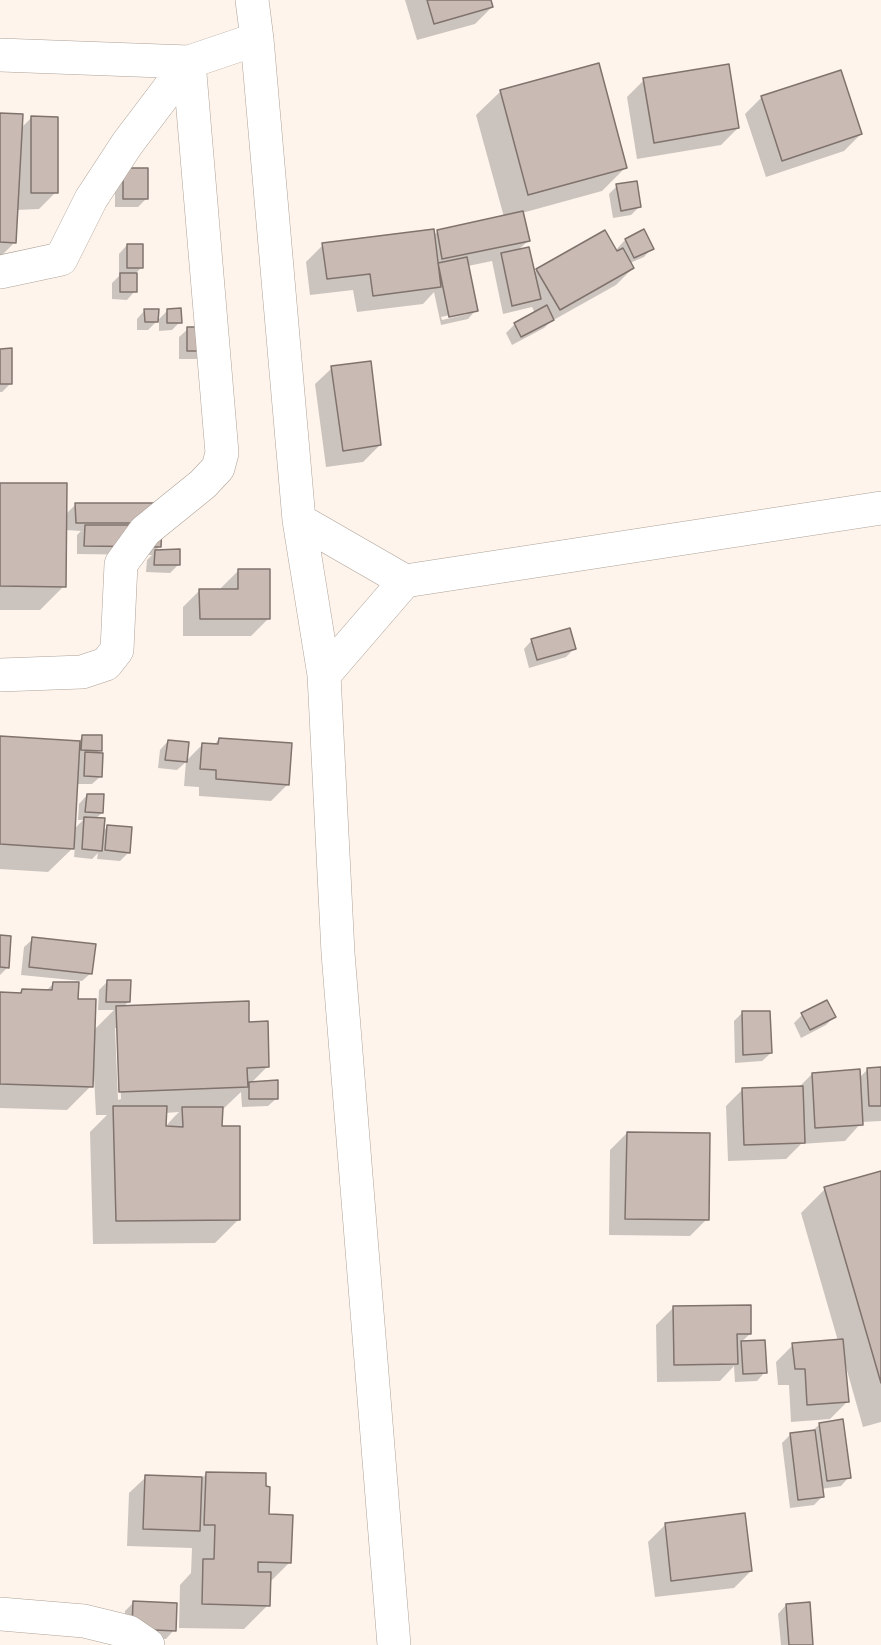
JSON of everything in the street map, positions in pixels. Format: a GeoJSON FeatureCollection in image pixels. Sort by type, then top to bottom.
{"type":"FeatureCollection","features":[{"type":"Feature","properties":{"kind":"street"},"geometry":{"type":"LineString","coordinates":[[252,0],[300,520],[324,675],[339,952],[394,1645]]}},
{"type":"Feature","properties":{"kind":"street"},"geometry":{"type":"LineString","coordinates":[[0,55],[189,62],[257,39]]}},
{"type":"Feature","properties":{"kind":"street"},"geometry":{"type":"LineString","coordinates":[[0,272],[61,259],[91,199],[121,153],[189,62]]}},
{"type":"Feature","properties":{"kind":"street"},"geometry":{"type":"LineString","coordinates":[[0,675],[82,672],[106,664],[117,650],[121,564],[145,531],[203,484],[218,468],[222,453],[189,62]]}},
{"type":"Feature","properties":{"kind":"street"},"geometry":{"type":"LineString","coordinates":[[300,520],[405,581],[881,508]]}},
{"type":"Feature","properties":{"kind":"street"},"geometry":{"type":"LineString","coordinates":[[324,675],[405,581]]}},
{"type":"Feature","properties":{"kind":"street"},"geometry":{"type":"LineString","coordinates":[[0,1614],[84,1621],[129,1632],[148,1645]]}},
{"type":"Feature","properties":{"kind":"building"},"geometry":{"type":"Polygon","coordinates":[[[427,0],[491,0],[493,7],[434,24],[427,0]]]}},
{"type":"Feature","properties":{"kind":"building"},"geometry":{"type":"Polygon","coordinates":[[[599,63],[627,168],[528,195],[500,90],[599,63]]]}},
{"type":"Feature","properties":{"kind":"building"},"geometry":{"type":"Polygon","coordinates":[[[729,64],[739,128],[654,143],[643,78],[729,64]]]}},
{"type":"Feature","properties":{"kind":"building"},"geometry":{"type":"Polygon","coordinates":[[[841,70],[862,134],[782,161],[761,96],[841,70]]]}},
{"type":"Feature","properties":{"kind":"building"},"geometry":{"type":"Polygon","coordinates":[[[0,113],[23,114],[16,243],[0,242],[0,113]]]}},
{"type":"Feature","properties":{"kind":"building"},"geometry":{"type":"Polygon","coordinates":[[[31,116],[58,117],[58,193],[31,193],[31,116]]]}},
{"type":"Feature","properties":{"kind":"building"},"geometry":{"type":"Polygon","coordinates":[[[123,168],[148,168],[148,199],[123,199],[123,168]]]}},
{"type":"Feature","properties":{"kind":"building"},"geometry":{"type":"Polygon","coordinates":[[[637,181],[641,207],[621,211],[616,184],[637,181]]]}},
{"type":"Feature","properties":{"kind":"building"},"geometry":{"type":"Polygon","coordinates":[[[523,211],[530,241],[442,259],[437,230],[523,211]]]}},
{"type":"Feature","properties":{"kind":"building"},"geometry":{"type":"Polygon","coordinates":[[[434,229],[441,287],[373,296],[370,274],[327,279],[322,243],[434,229]]]}},
{"type":"Feature","properties":{"kind":"building"},"geometry":{"type":"Polygon","coordinates":[[[644,229],[654,249],[634,258],[625,239],[644,229]]]}},
{"type":"Feature","properties":{"kind":"building"},"geometry":{"type":"Polygon","coordinates":[[[605,230],[617,251],[623,248],[634,268],[560,310],[536,269],[605,230]]]}},
{"type":"Feature","properties":{"kind":"building"},"geometry":{"type":"Polygon","coordinates":[[[127,244],[143,244],[143,268],[127,268],[127,244]]]}},
{"type":"Feature","properties":{"kind":"building"},"geometry":{"type":"Polygon","coordinates":[[[529,247],[541,299],[512,306],[501,253],[529,247]]]}},
{"type":"Feature","properties":{"kind":"building"},"geometry":{"type":"Polygon","coordinates":[[[467,257],[478,311],[449,317],[438,263],[467,257]]]}},
{"type":"Feature","properties":{"kind":"building"},"geometry":{"type":"Polygon","coordinates":[[[120,273],[137,273],[137,292],[120,292],[120,273]]]}},
{"type":"Feature","properties":{"kind":"building"},"geometry":{"type":"Polygon","coordinates":[[[547,305],[554,320],[521,337],[514,323],[547,305]]]}},
{"type":"Feature","properties":{"kind":"building"},"geometry":{"type":"Polygon","coordinates":[[[181,308],[182,323],[167,323],[167,309],[181,308]]]}},
{"type":"Feature","properties":{"kind":"building"},"geometry":{"type":"Polygon","coordinates":[[[144,309],[159,309],[158,322],[145,322],[144,309]]]}},
{"type":"Feature","properties":{"kind":"building"},"geometry":{"type":"Polygon","coordinates":[[[187,327],[220,327],[220,351],[187,351],[187,327]]]}},
{"type":"Feature","properties":{"kind":"building"},"geometry":{"type":"Polygon","coordinates":[[[12,348],[12,384],[0,384],[0,349],[12,348]]]}},
{"type":"Feature","properties":{"kind":"building"},"geometry":{"type":"Polygon","coordinates":[[[371,361],[381,445],[343,451],[331,366],[371,361]]]}},
{"type":"Feature","properties":{"kind":"building"},"geometry":{"type":"Polygon","coordinates":[[[0,483],[67,483],[66,587],[0,586],[0,483]]]}},
{"type":"Feature","properties":{"kind":"building"},"geometry":{"type":"Polygon","coordinates":[[[75,503],[158,503],[157,523],[76,523],[75,503]]]}},
{"type":"Feature","properties":{"kind":"building"},"geometry":{"type":"Polygon","coordinates":[[[85,525],[162,525],[161,547],[84,546],[85,525]]]}},
{"type":"Feature","properties":{"kind":"building"},"geometry":{"type":"Polygon","coordinates":[[[180,549],[180,565],[154,565],[155,550],[180,549]]]}},
{"type":"Feature","properties":{"kind":"building"},"geometry":{"type":"Polygon","coordinates":[[[238,569],[270,569],[270,619],[200,619],[199,589],[238,589],[238,569]]]}},
{"type":"Feature","properties":{"kind":"building"},"geometry":{"type":"Polygon","coordinates":[[[570,628],[576,649],[537,660],[531,639],[570,628]]]}},
{"type":"Feature","properties":{"kind":"building"},"geometry":{"type":"Polygon","coordinates":[[[82,735],[102,735],[102,751],[81,750],[82,735]]]}},
{"type":"Feature","properties":{"kind":"building"},"geometry":{"type":"Polygon","coordinates":[[[0,736],[80,741],[74,849],[0,844],[0,736]]]}},
{"type":"Feature","properties":{"kind":"building"},"geometry":{"type":"Polygon","coordinates":[[[219,738],[292,743],[289,785],[216,779],[216,770],[200,769],[202,743],[218,744],[219,738]]]}},
{"type":"Feature","properties":{"kind":"building"},"geometry":{"type":"Polygon","coordinates":[[[168,740],[189,742],[187,762],[165,760],[168,740]]]}},
{"type":"Feature","properties":{"kind":"building"},"geometry":{"type":"Polygon","coordinates":[[[85,752],[103,753],[102,777],[84,776],[85,752]]]}},
{"type":"Feature","properties":{"kind":"building"},"geometry":{"type":"Polygon","coordinates":[[[87,794],[104,794],[103,813],[85,812],[87,794]]]}},
{"type":"Feature","properties":{"kind":"building"},"geometry":{"type":"Polygon","coordinates":[[[84,817],[105,818],[102,851],[82,849],[84,817]]]}},
{"type":"Feature","properties":{"kind":"building"},"geometry":{"type":"Polygon","coordinates":[[[107,825],[132,827],[130,853],[105,850],[107,825]]]}},
{"type":"Feature","properties":{"kind":"building"},"geometry":{"type":"Polygon","coordinates":[[[0,935],[11,936],[9,968],[0,967],[0,935]]]}},
{"type":"Feature","properties":{"kind":"building"},"geometry":{"type":"Polygon","coordinates":[[[32,937],[96,944],[92,974],[29,967],[32,937]]]}},
{"type":"Feature","properties":{"kind":"building"},"geometry":{"type":"Polygon","coordinates":[[[107,980],[131,980],[130,1002],[106,1002],[107,980]]]}},
{"type":"Feature","properties":{"kind":"building"},"geometry":{"type":"Polygon","coordinates":[[[53,982],[79,982],[78,999],[96,999],[93,1087],[0,1084],[0,992],[21,993],[22,989],[52,990],[53,982]]]}},
{"type":"Feature","properties":{"kind":"building"},"geometry":{"type":"Polygon","coordinates":[[[827,1000],[836,1017],[810,1030],[801,1013],[827,1000]]]}},
{"type":"Feature","properties":{"kind":"building"},"geometry":{"type":"Polygon","coordinates":[[[249,1001],[249,1022],[268,1021],[269,1067],[247,1068],[248,1087],[119,1092],[116,1006],[249,1001]]]}},
{"type":"Feature","properties":{"kind":"building"},"geometry":{"type":"Polygon","coordinates":[[[742,1011],[770,1011],[772,1053],[743,1055],[742,1011]]]}},
{"type":"Feature","properties":{"kind":"building"},"geometry":{"type":"Polygon","coordinates":[[[881,1067],[881,1106],[869,1106],[867,1068],[881,1067]]]}},
{"type":"Feature","properties":{"kind":"building"},"geometry":{"type":"Polygon","coordinates":[[[860,1069],[863,1125],[815,1128],[812,1073],[860,1069]]]}},
{"type":"Feature","properties":{"kind":"building"},"geometry":{"type":"Polygon","coordinates":[[[278,1080],[278,1099],[249,1099],[249,1082],[278,1080]]]}},
{"type":"Feature","properties":{"kind":"building"},"geometry":{"type":"Polygon","coordinates":[[[803,1086],[805,1143],[744,1145],[742,1088],[803,1086]]]}},
{"type":"Feature","properties":{"kind":"building"},"geometry":{"type":"Polygon","coordinates":[[[113,1106],[167,1106],[166,1126],[183,1127],[182,1107],[223,1107],[222,1126],[240,1126],[240,1220],[116,1221],[113,1106]]]}},
{"type":"Feature","properties":{"kind":"building"},"geometry":{"type":"Polygon","coordinates":[[[627,1132],[710,1133],[709,1220],[625,1219],[627,1132]]]}},
{"type":"Feature","properties":{"kind":"building"},"geometry":{"type":"Polygon","coordinates":[[[881,1171],[881,1383],[824,1187],[881,1171]]]}},
{"type":"Feature","properties":{"kind":"building"},"geometry":{"type":"Polygon","coordinates":[[[751,1305],[751,1334],[737,1334],[738,1364],[674,1365],[673,1306],[751,1305]]]}},
{"type":"Feature","properties":{"kind":"building"},"geometry":{"type":"Polygon","coordinates":[[[843,1339],[849,1402],[807,1405],[805,1369],[795,1369],[792,1343],[843,1339]]]}},
{"type":"Feature","properties":{"kind":"building"},"geometry":{"type":"Polygon","coordinates":[[[765,1340],[767,1373],[743,1374],[741,1341],[765,1340]]]}},
{"type":"Feature","properties":{"kind":"building"},"geometry":{"type":"Polygon","coordinates":[[[843,1419],[851,1478],[827,1481],[819,1423],[843,1419]]]}},
{"type":"Feature","properties":{"kind":"building"},"geometry":{"type":"Polygon","coordinates":[[[815,1430],[824,1497],[798,1500],[790,1433],[815,1430]]]}},
{"type":"Feature","properties":{"kind":"building"},"geometry":{"type":"Polygon","coordinates":[[[206,1472],[266,1473],[266,1486],[270,1487],[269,1514],[293,1515],[291,1563],[258,1562],[258,1572],[271,1572],[270,1606],[202,1604],[203,1559],[214,1559],[215,1525],[204,1525],[206,1472]]]}},
{"type":"Feature","properties":{"kind":"building"},"geometry":{"type":"Polygon","coordinates":[[[145,1475],[202,1477],[200,1531],[143,1529],[145,1475]]]}},
{"type":"Feature","properties":{"kind":"building"},"geometry":{"type":"Polygon","coordinates":[[[745,1513],[752,1571],[671,1581],[665,1523],[745,1513]]]}},
{"type":"Feature","properties":{"kind":"building"},"geometry":{"type":"Polygon","coordinates":[[[133,1601],[177,1603],[176,1631],[132,1629],[133,1601]]]}},
{"type":"Feature","properties":{"kind":"building"},"geometry":{"type":"Polygon","coordinates":[[[810,1602],[813,1645],[789,1645],[786,1604],[810,1602]]]}}]}
